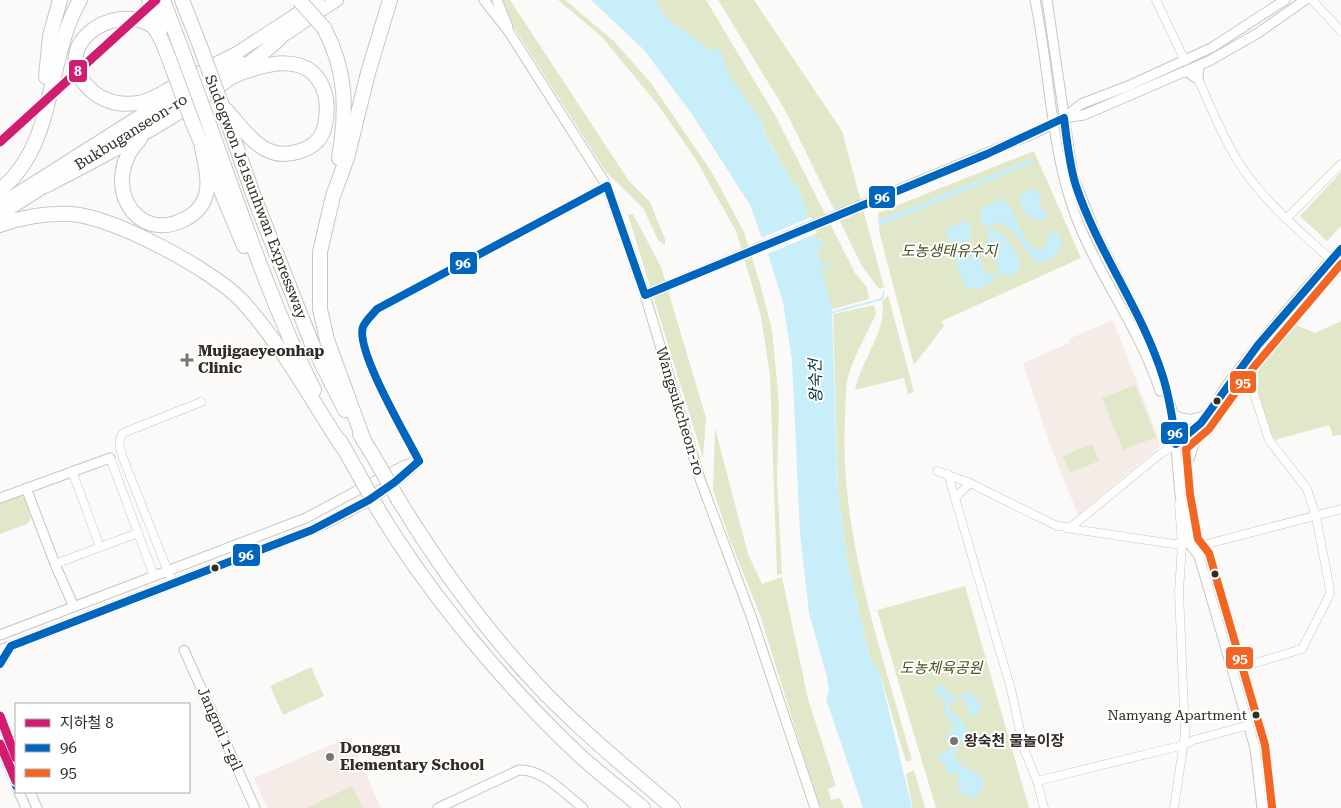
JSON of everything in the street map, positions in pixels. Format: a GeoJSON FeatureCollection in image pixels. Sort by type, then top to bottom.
{"type":"FeatureCollection","features":[{"type":"Feature","properties":{"kind":"highway"},"geometry":{"type":"LineString","coordinates":[[45,109],[50,36],[60,0]]}},
{"type":"Feature","properties":{"kind":"highway"},"geometry":{"type":"LineString","coordinates":[[0,190],[23,165],[33,148],[40,131],[63,35],[80,0]]}},
{"type":"Feature","properties":{"kind":"highway"},"geometry":{"type":"LineString","coordinates":[[149,0],[202,148],[247,252],[291,338]]}},
{"type":"Feature","properties":{"kind":"highway","name":"Sudogwon Je1sunhwan Expressway"},"geometry":{"type":"LineString","coordinates":[[163,0],[255,248],[291,338],[343,448],[379,511],[441,601],[526,703],[577,753],[643,808]]}},
{"type":"Feature","properties":{"kind":"highway","name":"Sudogwon Je1sunhwan Expressway"},"geometry":{"type":"LineString","coordinates":[[182,0],[222,105],[254,197],[312,344],[328,379],[398,499],[453,583],[540,688],[594,741],[673,808]]}},
{"type":"Feature","properties":{"kind":"highway"},"geometry":{"type":"LineString","coordinates":[[299,0],[324,28],[338,57],[345,91],[345,114],[333,196],[320,252],[320,309],[334,362],[364,441]]}},
{"type":"Feature","properties":{"kind":"highway","name":"Bukbuganseon-ro"},"geometry":{"type":"LineString","coordinates":[[0,204],[318,0]]}},
{"type":"Feature","properties":{"kind":"highway","name":"Bukbuganseon-ro"},"geometry":{"type":"LineString","coordinates":[[0,215],[279,39],[337,0]]}},
{"type":"Feature","properties":{"kind":"highway"},"geometry":{"type":"LineString","coordinates":[[333,196],[347,158],[390,0]]}},
{"type":"Feature","properties":{"kind":"highway"},"geometry":{"type":"LineString","coordinates":[[171,64],[153,26],[142,17],[126,12],[112,12],[94,19],[82,33],[76,50],[77,69],[88,87],[105,100],[117,104],[151,99],[234,55]]}},
{"type":"Feature","properties":{"kind":"highway"},"geometry":{"type":"LineString","coordinates":[[45,186],[113,152],[156,126],[231,77],[279,39]]}},
{"type":"Feature","properties":{"kind":"highway"},"geometry":{"type":"LineString","coordinates":[[222,105],[255,141],[267,150],[283,154],[298,152],[311,145],[323,133],[327,110],[326,96],[316,76],[306,68],[276,62],[259,66],[231,77]]}},
{"type":"Feature","properties":{"kind":"highway"},"geometry":{"type":"LineString","coordinates":[[156,126],[133,148],[122,169],[121,183],[125,196],[131,208],[145,221],[161,226],[169,226],[196,213],[205,198],[207,188],[208,176],[202,148]]}},
{"type":"Feature","properties":{"kind":"highway"},"geometry":{"type":"LineString","coordinates":[[0,225],[44,215],[72,214],[94,218],[114,225],[222,283],[240,300],[269,334],[343,448]]}},
{"type":"Feature","properties":{"kind":"highway"},"geometry":{"type":"LineString","coordinates":[[0,231],[44,215]]}},
{"type":"Feature","properties":{"kind":"street","name":"Wangsukcheon-ro"},"geometry":{"type":"LineString","coordinates":[[484,0],[509,32],[607,186],[649,294],[700,478],[751,616],[815,808]]}},
{"type":"Feature","properties":{"kind":"street","name":"Wangsukcheon-ro"},"geometry":{"type":"LineString","coordinates":[[497,0],[509,32]]}},
{"type":"Feature","properties":{"kind":"street"},"geometry":{"type":"LineString","coordinates":[[1035,0],[1063,171],[1075,215],[1093,257],[1150,363],[1176,444]]}},
{"type":"Feature","properties":{"kind":"street"},"geometry":{"type":"LineString","coordinates":[[1047,0],[1070,163],[1076,187],[1096,234],[1139,318],[1159,368],[1173,414],[1179,491],[1186,544],[1180,554],[1179,592],[1186,703],[1184,745],[1174,808]]}},
{"type":"Feature","properties":{"kind":"street"},"geometry":{"type":"LineString","coordinates":[[1156,0],[1185,61]]}},
{"type":"Feature","properties":{"kind":"street"},"geometry":{"type":"LineString","coordinates":[[649,294],[1003,147],[1055,123],[1087,101],[1185,61],[1233,35],[1286,0]]}},
{"type":"Feature","properties":{"kind":"street"},"geometry":{"type":"LineString","coordinates":[[1064,118],[1084,115],[1187,72],[1243,42],[1305,0]]}},
{"type":"Feature","properties":{"kind":"street"},"geometry":{"type":"LineString","coordinates":[[1312,0],[1340,28]]}},
{"type":"Feature","properties":{"kind":"street"},"geometry":{"type":"LineString","coordinates":[[1199,66],[1198,79],[1225,137],[1243,168],[1286,219],[1331,260]]}},
{"type":"Feature","properties":{"kind":"street"},"geometry":{"type":"LineString","coordinates":[[1187,72],[1198,79]]}},
{"type":"Feature","properties":{"kind":"street"},"geometry":{"type":"LineString","coordinates":[[1286,219],[1341,164]]}},
{"type":"Feature","properties":{"kind":"street"},"geometry":{"type":"LineString","coordinates":[[1066,528],[1071,528],[1160,454],[1186,439],[1201,425],[1244,363],[1341,249]]}},
{"type":"Feature","properties":{"kind":"street"},"geometry":{"type":"LineString","coordinates":[[1232,670],[1302,649],[1330,594],[1316,517],[1307,490],[1268,440],[1244,363]]}},
{"type":"Feature","properties":{"kind":"street"},"geometry":{"type":"LineString","coordinates":[[173,584],[121,452],[120,438],[123,433],[201,402]]}},
{"type":"Feature","properties":{"kind":"street"},"geometry":{"type":"LineString","coordinates":[[1173,414],[1180,418],[1195,420],[1210,413]]}},
{"type":"Feature","properties":{"kind":"street"},"geometry":{"type":"LineString","coordinates":[[1179,491],[1201,425]]}},
{"type":"Feature","properties":{"kind":"street"},"geometry":{"type":"LineString","coordinates":[[0,498],[110,458],[154,576]]}},
{"type":"Feature","properties":{"kind":"street"},"geometry":{"type":"LineString","coordinates":[[0,635],[306,518],[401,467],[419,461],[401,480],[348,513],[312,530],[0,650]]}},
{"type":"Feature","properties":{"kind":"street"},"geometry":{"type":"LineString","coordinates":[[72,471],[100,547]]}},
{"type":"Feature","properties":{"kind":"street"},"geometry":{"type":"LineString","coordinates":[[937,471],[970,483],[1057,526],[1186,544],[1203,545],[1341,509]]}},
{"type":"Feature","properties":{"kind":"street"},"geometry":{"type":"LineString","coordinates":[[948,474],[1011,689],[1024,749],[1037,781],[1044,808]]}},
{"type":"Feature","properties":{"kind":"street"},"geometry":{"type":"LineString","coordinates":[[955,498],[970,483]]}},
{"type":"Feature","properties":{"kind":"street"},"geometry":{"type":"LineString","coordinates":[[26,488],[55,564],[74,607]]}},
{"type":"Feature","properties":{"kind":"street"},"geometry":{"type":"LineString","coordinates":[[55,564],[138,533]]}},
{"type":"Feature","properties":{"kind":"street"},"geometry":{"type":"LineString","coordinates":[[1186,544],[1199,556],[1249,725],[1255,748],[1262,808]]}},
{"type":"Feature","properties":{"kind":"street"},"geometry":{"type":"LineString","coordinates":[[0,630],[27,625]]}},
{"type":"Feature","properties":{"kind":"street"},"geometry":{"type":"LineString","coordinates":[[0,664],[11,646]]}},
{"type":"Feature","properties":{"kind":"street","name":"Jangmi 1-gil"},"geometry":{"type":"LineString","coordinates":[[184,650],[254,808]]}},
{"type":"Feature","properties":{"kind":"street"},"geometry":{"type":"LineString","coordinates":[[0,723],[15,758]]}},
{"type":"Feature","properties":{"kind":"street"},"geometry":{"type":"LineString","coordinates":[[1037,781],[1184,745],[1194,740],[1249,725]]}},
{"type":"Feature","properties":{"kind":"street"},"geometry":{"type":"LineString","coordinates":[[0,749],[15,784]]}},
{"type":"Feature","properties":{"kind":"street"},"geometry":{"type":"LineString","coordinates":[[438,808],[519,770],[529,770],[547,780],[583,808]]}},
{"type":"Feature","properties":{"kind":"street"},"geometry":{"type":"LineString","coordinates":[[18,793],[26,808]]}},
{"type":"Feature","properties":{"kind":"street"},"geometry":{"type":"LineString","coordinates":[[30,793],[37,808]]}},
{"type":"Feature","properties":{"kind":"shaded area"},"geometry":{"type":"Polygon","coordinates":[[[1113,320],[1160,442],[1158,448],[1078,515],[1048,439],[1023,363],[1069,343],[1069,339],[1113,320]]]}},
{"type":"Feature","properties":{"kind":"shaded area","name":"Donggu Elementary School"},"geometry":{"type":"Polygon","coordinates":[[[349,737],[381,808],[267,808],[254,778],[349,737]]]}},
{"type":"Feature","properties":{"kind":"green space"},"geometry":{"type":"Polygon","coordinates":[[[500,0],[510,0],[629,181],[650,202],[665,239],[665,245],[658,240],[643,208],[606,172],[509,20],[500,0]]]}},
{"type":"Feature","properties":{"kind":"green space"},"geometry":{"type":"Polygon","coordinates":[[[558,0],[565,0],[614,41],[651,83],[713,174],[744,232],[772,330],[779,405],[777,479],[782,574],[777,575],[770,376],[761,316],[736,231],[695,158],[658,105],[601,36],[558,0]]]}},
{"type":"Feature","properties":{"kind":"green space"},"geometry":{"type":"Polygon","coordinates":[[[654,0],[706,0],[775,115],[855,273],[867,287],[869,299],[830,310],[818,249],[822,239],[816,240],[798,186],[794,185],[763,130],[762,121],[730,79],[718,47],[715,53],[668,20],[654,0]]]}},
{"type":"Feature","properties":{"kind":"green space"},"geometry":{"type":"Polygon","coordinates":[[[718,0],[754,0],[842,131],[884,287],[879,289],[862,266],[785,110],[718,0]]]}},
{"type":"Feature","properties":{"kind":"green space","name":"도농생태유수지"},"geometry":{"type":"Polygon","coordinates":[[[1034,151],[1081,258],[942,321],[944,326],[914,365],[880,235],[878,213],[1034,151]]]}},
{"type":"Feature","properties":{"kind":"green space"},"geometry":{"type":"Polygon","coordinates":[[[1341,172],[1341,226],[1327,241],[1300,216],[1341,172]]]}},
{"type":"Feature","properties":{"kind":"green space"},"geometry":{"type":"Polygon","coordinates":[[[633,214],[661,267],[706,418],[703,458],[628,215],[633,214]]]}},
{"type":"Feature","properties":{"kind":"green space"},"geometry":{"type":"Polygon","coordinates":[[[888,295],[914,392],[908,394],[904,378],[855,390],[862,368],[881,324],[882,302],[888,295]]]}},
{"type":"Feature","properties":{"kind":"green space"},"geometry":{"type":"Polygon","coordinates":[[[874,305],[876,314],[855,358],[848,378],[846,389],[845,462],[855,548],[876,633],[912,760],[906,762],[880,674],[869,655],[848,565],[838,494],[833,314],[874,305]]]}},
{"type":"Feature","properties":{"kind":"green space"},"geometry":{"type":"Polygon","coordinates":[[[1341,321],[1341,435],[1333,436],[1329,425],[1275,440],[1260,407],[1253,372],[1296,325],[1315,333],[1341,321]]]}},
{"type":"Feature","properties":{"kind":"green space"},"geometry":{"type":"Polygon","coordinates":[[[1135,385],[1156,437],[1123,450],[1102,398],[1135,385]]]}},
{"type":"Feature","properties":{"kind":"green space"},"geometry":{"type":"Polygon","coordinates":[[[715,428],[748,554],[762,584],[782,577],[808,699],[836,786],[828,789],[831,800],[840,798],[844,808],[821,808],[812,783],[760,615],[729,538],[713,490],[715,428]]]}},
{"type":"Feature","properties":{"kind":"green space"},"geometry":{"type":"Polygon","coordinates":[[[1092,444],[1099,461],[1070,473],[1063,456],[1092,444]]]}},
{"type":"Feature","properties":{"kind":"green space"},"geometry":{"type":"Polygon","coordinates":[[[19,495],[25,498],[31,518],[27,524],[0,534],[0,503],[19,495]]]}},
{"type":"Feature","properties":{"kind":"green space","name":"도농체육공원"},"geometry":{"type":"Polygon","coordinates":[[[965,586],[1029,808],[936,808],[877,610],[965,586]]]}},
{"type":"Feature","properties":{"kind":"green space"},"geometry":{"type":"Polygon","coordinates":[[[311,667],[324,696],[283,715],[270,686],[311,667]]]}},
{"type":"Feature","properties":{"kind":"green space"},"geometry":{"type":"Polygon","coordinates":[[[914,770],[925,808],[912,808],[906,774],[914,770]]]}},
{"type":"Feature","properties":{"kind":"green space"},"geometry":{"type":"Polygon","coordinates":[[[352,786],[363,808],[307,808],[352,786]]]}},
{"type":"Feature","properties":{"kind":"water","name":"왕숙천"},"geometry":{"type":"Polygon","coordinates":[[[591,0],[654,0],[668,20],[714,52],[718,46],[731,79],[762,121],[763,131],[794,185],[798,186],[816,240],[822,239],[823,245],[818,249],[832,313],[838,494],[848,565],[869,655],[880,674],[912,808],[863,808],[826,699],[829,691],[827,677],[809,613],[800,534],[792,360],[783,302],[750,205],[691,113],[644,50],[591,0]]]}},
{"type":"Feature","properties":{"kind":"water"},"geometry":{"type":"Polygon","coordinates":[[[1031,159],[1034,162],[880,226],[878,221],[1031,159]]]}},
{"type":"Feature","properties":{"kind":"water"},"geometry":{"type":"Polygon","coordinates":[[[1032,188],[1040,195],[1040,207],[1047,213],[1044,221],[1034,220],[1029,217],[1021,203],[1022,193],[1032,188]]]}},
{"type":"Feature","properties":{"kind":"water"},"geometry":{"type":"Polygon","coordinates":[[[1001,199],[1007,202],[1030,246],[1041,250],[1045,248],[1049,233],[1057,231],[1062,244],[1052,259],[1039,263],[1035,262],[1012,230],[1000,222],[988,227],[983,225],[980,217],[982,208],[1001,199]]]}},
{"type":"Feature","properties":{"kind":"water"},"geometry":{"type":"Polygon","coordinates":[[[965,221],[970,224],[972,234],[966,246],[962,246],[961,242],[949,241],[946,229],[965,221]]]}},
{"type":"Feature","properties":{"kind":"water"},"geometry":{"type":"Polygon","coordinates":[[[994,228],[995,231],[1005,235],[1021,263],[1019,270],[1011,276],[1002,273],[998,275],[997,272],[1000,270],[987,241],[989,229],[994,228]]]}},
{"type":"Feature","properties":{"kind":"water"},"geometry":{"type":"Polygon","coordinates":[[[962,249],[978,254],[983,264],[983,272],[993,273],[995,277],[983,288],[971,289],[966,287],[959,275],[955,255],[962,252],[962,249]]]}},
{"type":"Feature","properties":{"kind":"water","name":"왕숙천 물놀이장"},"geometry":{"type":"Polygon","coordinates":[[[941,684],[952,696],[967,695],[969,691],[983,707],[971,719],[962,700],[954,699],[949,706],[951,713],[961,719],[967,728],[964,738],[955,751],[956,758],[962,766],[977,773],[984,782],[982,792],[973,798],[961,794],[957,783],[959,774],[947,774],[946,766],[939,760],[941,754],[950,748],[951,745],[946,737],[954,726],[945,714],[945,702],[934,691],[941,684]]]}},
{"type":"Feature","properties":{"kind":"pier"},"geometry":{"type":"Polygon","coordinates":[[[811,217],[817,233],[765,255],[759,239],[811,217]]]}},
{"type":"Feature","properties":{"kind":"waterway"},"geometry":{"type":"LineString","coordinates":[[822,267],[831,263]]}},
{"type":"Feature","properties":{"kind":"waterway"},"geometry":{"type":"LineString","coordinates":[[830,313],[882,299],[884,292]]}},
{"type":"Feature","properties":{"kind":"metro line","name":"8"},"geometry":{"type":"LineString","coordinates":[[0,142],[156,0]]}},
{"type":"Feature","properties":{"kind":"metro line","name":"8"},"geometry":{"type":"LineString","coordinates":[[0,716],[15,755]]}},
{"type":"Feature","properties":{"kind":"metro line","name":"8"},"geometry":{"type":"LineString","coordinates":[[0,744],[15,779]]}},
{"type":"Feature","properties":{"kind":"transit line","name":"96"},"geometry":{"type":"LineString","coordinates":[[419,461],[374,373],[363,338],[365,322],[377,309],[607,186],[645,295],[987,154],[1064,118],[1070,161],[1076,186],[1096,234],[1144,328],[1154,352],[1168,394],[1176,444],[1201,423],[1258,345],[1341,249]]}},
{"type":"Feature","properties":{"kind":"transit line","name":"95"},"geometry":{"type":"LineString","coordinates":[[1272,807],[1265,745],[1209,553],[1198,539],[1190,494],[1186,449],[1209,429],[1253,368],[1341,264]]}},
{"type":"Feature","properties":{"kind":"transit line","name":"96"},"geometry":{"type":"LineString","coordinates":[[0,664],[11,646],[312,530],[369,500],[395,482],[419,461]]}},
{"type":"Feature","properties":{"kind":"transit line","name":"96"},"geometry":{"type":"LineString","coordinates":[[0,723],[15,758]]}},
{"type":"Feature","properties":{"kind":"transit line","name":"96"},"geometry":{"type":"LineString","coordinates":[[0,749],[15,784]]}},
{"type":"Feature","properties":{"kind":"place","name":"Mujigaeyeonhap Clinic"},"geometry":{"type":"Point","coordinates":[187,360]}},
{"type":"Feature","properties":{"kind":"place","name":"Namyang Apartment"},"geometry":{"type":"Point","coordinates":[1256,715]}},
{"type":"Feature","properties":{"kind":"place","name":"왕숙천 물놀이장"},"geometry":{"type":"Point","coordinates":[954,741]}},
{"type":"Feature","properties":{"kind":"place","name":"Donggu Elementary School"},"geometry":{"type":"Point","coordinates":[330,757]}}]}
